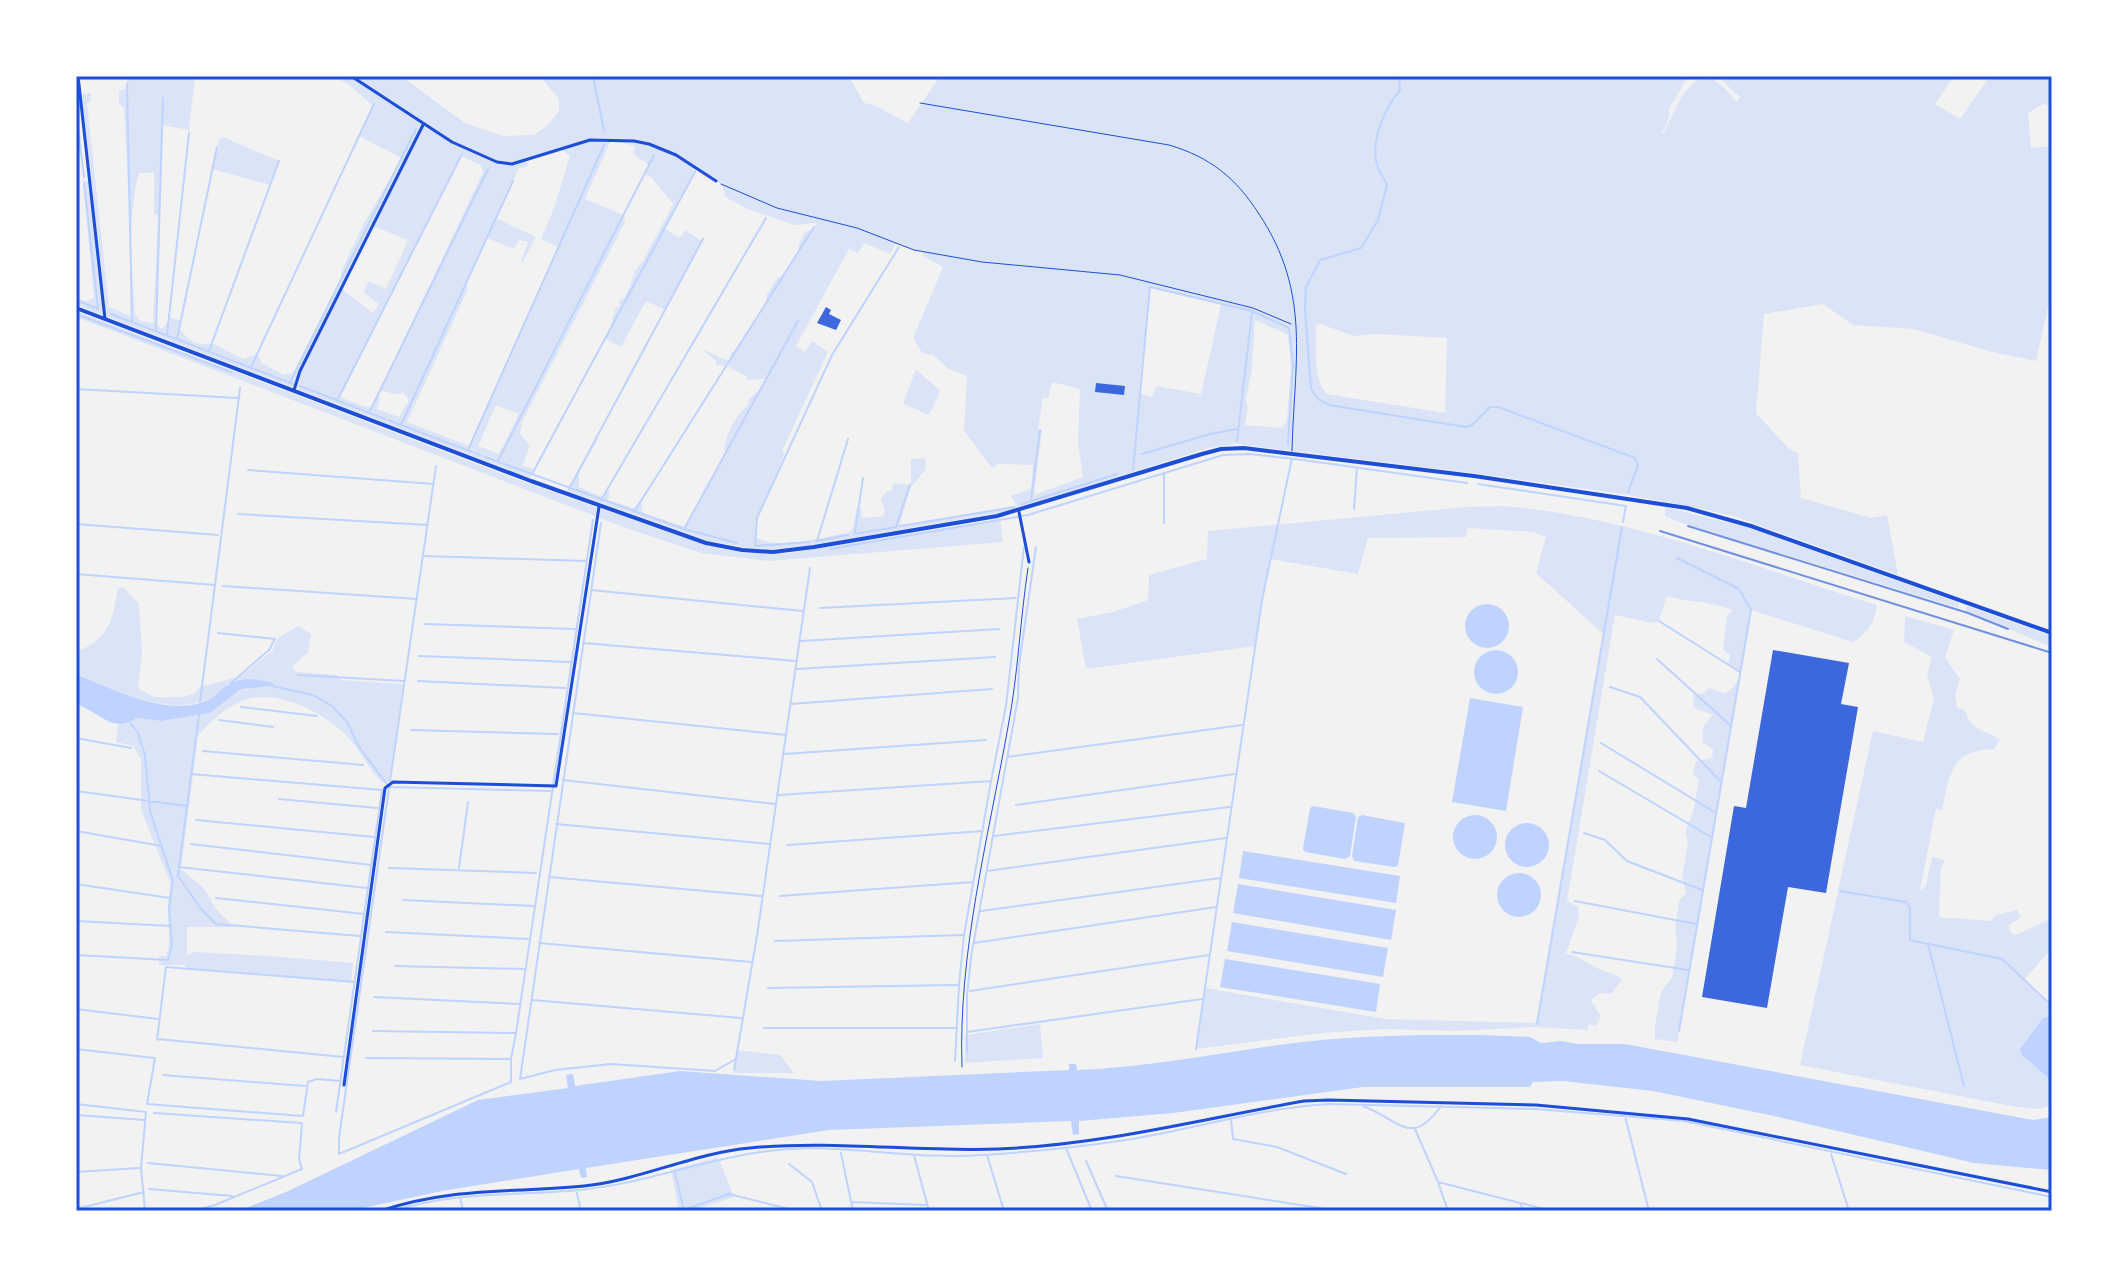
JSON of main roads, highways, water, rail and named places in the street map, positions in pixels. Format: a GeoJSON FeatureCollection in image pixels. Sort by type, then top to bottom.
{"type":"FeatureCollection","features":[{"type":"Feature","properties":{"kind":"main road"},"geometry":{"type":"LineString","coordinates":[[76,308],[706,543],[763,552],[832,545],[1019,512],[1215,450],[1244,448],[1550,487],[1696,510],[1751,526],[2052,633]]}},
{"type":"Feature","properties":{"kind":"water"},"geometry":{"type":"Polygon","coordinates":[[[1487,604],[1502,611],[1509,626],[1502,641],[1487,648],[1472,641],[1465,626],[1472,611],[1487,604]]]}},
{"type":"Feature","properties":{"kind":"water"},"geometry":{"type":"Polygon","coordinates":[[[1496,650],[1511,657],[1518,672],[1511,687],[1496,694],[1481,687],[1474,672],[1481,657],[1496,650]]]}},
{"type":"Feature","properties":{"kind":"water"},"geometry":{"type":"Polygon","coordinates":[[[76,674],[140,699],[174,706],[206,701],[239,680],[273,683],[272,686],[241,689],[210,713],[161,721],[136,718],[121,724],[106,720],[76,704],[76,674]]]}},
{"type":"Feature","properties":{"kind":"water"},"geometry":{"type":"Polygon","coordinates":[[[1470,698],[1523,707],[1506,811],[1452,802],[1470,698]]]}},
{"type":"Feature","properties":{"kind":"water"},"geometry":{"type":"Polygon","coordinates":[[[1310,808],[1353,813],[1356,817],[1350,856],[1345,859],[1305,852],[1310,808]]]}},
{"type":"Feature","properties":{"kind":"water"},"geometry":{"type":"Polygon","coordinates":[[[1362,815],[1405,823],[1398,865],[1354,861],[1352,856],[1358,817],[1362,815]]]}},
{"type":"Feature","properties":{"kind":"water"},"geometry":{"type":"Polygon","coordinates":[[[1475,815],[1490,822],[1497,837],[1490,852],[1475,859],[1460,852],[1453,837],[1460,822],[1475,815]]]}},
{"type":"Feature","properties":{"kind":"water"},"geometry":{"type":"Polygon","coordinates":[[[1527,823],[1542,830],[1549,845],[1542,860],[1527,867],[1512,860],[1505,845],[1512,830],[1527,823]]]}},
{"type":"Feature","properties":{"kind":"water"},"geometry":{"type":"Polygon","coordinates":[[[1243,851],[1400,876],[1396,903],[1239,878],[1243,851]]]}},
{"type":"Feature","properties":{"kind":"water"},"geometry":{"type":"Polygon","coordinates":[[[1519,873],[1534,880],[1541,895],[1534,910],[1519,917],[1504,910],[1497,895],[1504,880],[1519,873]]]}},
{"type":"Feature","properties":{"kind":"water"},"geometry":{"type":"Polygon","coordinates":[[[1238,884],[1396,910],[1391,940],[1233,913],[1238,884]]]}},
{"type":"Feature","properties":{"kind":"water"},"geometry":{"type":"Polygon","coordinates":[[[1232,922],[1388,948],[1383,977],[1227,951],[1232,922]]]}},
{"type":"Feature","properties":{"kind":"water"},"geometry":{"type":"Polygon","coordinates":[[[1225,959],[1380,984],[1376,1012],[1220,987],[1225,959]]]}},
{"type":"Feature","properties":{"kind":"water"},"geometry":{"type":"Polygon","coordinates":[[[2043,1018],[2052,1019],[2052,1081],[2022,1055],[2020,1049],[2043,1018]]]}},
{"type":"Feature","properties":{"kind":"water"},"geometry":{"type":"Polygon","coordinates":[[[1479,1035],[1530,1037],[1541,1043],[1625,1044],[2033,1120],[2052,1117],[2052,1170],[1974,1163],[1653,1091],[1563,1081],[1533,1082],[1530,1087],[1363,1087],[1173,1113],[1079,1121],[1079,1134],[1073,1135],[1071,1121],[829,1130],[586,1168],[587,1177],[581,1178],[579,1169],[442,1191],[349,1211],[238,1211],[286,1192],[478,1100],[568,1088],[566,1075],[573,1074],[575,1086],[680,1071],[822,1081],[1069,1070],[1069,1064],[1076,1064],[1077,1070],[1324,1040],[1479,1035]]]}},
{"type":"Feature","properties":{"kind":"waterway"},"geometry":{"type":"LineString","coordinates":[[593,76],[604,131]]}},
{"type":"Feature","properties":{"kind":"waterway"},"geometry":{"type":"LineString","coordinates":[[1399,76],[1400,90],[1384,116],[1375,148],[1379,170],[1387,185],[1378,220],[1361,248],[1320,260],[1306,287],[1311,389],[1318,399],[1329,405],[1466,427],[1490,407],[1498,407],[1635,458],[1638,466],[1628,492]]}},
{"type":"Feature","properties":{"kind":"waterway"},"geometry":{"type":"LineString","coordinates":[[127,84],[132,322]]}},
{"type":"Feature","properties":{"kind":"waterway"},"geometry":{"type":"LineString","coordinates":[[156,331],[163,98]]}},
{"type":"Feature","properties":{"kind":"waterway"},"geometry":{"type":"LineString","coordinates":[[251,367],[374,104]]}},
{"type":"Feature","properties":{"kind":"waterway"},"geometry":{"type":"LineString","coordinates":[[76,107],[78,123]]}},
{"type":"Feature","properties":{"kind":"waterway"},"geometry":{"type":"LineString","coordinates":[[78,128],[84,177]]}},
{"type":"Feature","properties":{"kind":"waterway"},"geometry":{"type":"LineString","coordinates":[[290,382],[416,129]]}},
{"type":"Feature","properties":{"kind":"waterway"},"geometry":{"type":"LineString","coordinates":[[167,335],[189,133]]}},
{"type":"Feature","properties":{"kind":"waterway"},"geometry":{"type":"LineString","coordinates":[[468,450],[604,145]]}},
{"type":"Feature","properties":{"kind":"waterway"},"geometry":{"type":"LineString","coordinates":[[177,339],[217,147]]}},
{"type":"Feature","properties":{"kind":"waterway"},"geometry":{"type":"LineString","coordinates":[[337,401],[462,154]]}},
{"type":"Feature","properties":{"kind":"waterway"},"geometry":{"type":"LineString","coordinates":[[498,461],[654,155]]}},
{"type":"Feature","properties":{"kind":"waterway"},"geometry":{"type":"LineString","coordinates":[[209,351],[279,161]]}},
{"type":"Feature","properties":{"kind":"waterway"},"geometry":{"type":"LineString","coordinates":[[369,413],[488,169]]}},
{"type":"Feature","properties":{"kind":"waterway"},"geometry":{"type":"LineString","coordinates":[[532,474],[695,172]]}},
{"type":"Feature","properties":{"kind":"waterway"},"geometry":{"type":"LineString","coordinates":[[401,425],[513,181]]}},
{"type":"Feature","properties":{"kind":"waterway"},"geometry":{"type":"LineString","coordinates":[[76,300],[98,309],[84,184]]}},
{"type":"Feature","properties":{"kind":"waterway"},"geometry":{"type":"LineString","coordinates":[[601,500],[766,218]]}},
{"type":"Feature","properties":{"kind":"waterway"},"geometry":{"type":"LineString","coordinates":[[634,512],[814,227]]}},
{"type":"Feature","properties":{"kind":"waterway"},"geometry":{"type":"LineString","coordinates":[[569,489],[703,239]]}},
{"type":"Feature","properties":{"kind":"waterway"},"geometry":{"type":"LineString","coordinates":[[809,542],[755,546],[757,518],[832,355],[899,247]]}},
{"type":"Feature","properties":{"kind":"waterway"},"geometry":{"type":"LineString","coordinates":[[1133,470],[1150,287],[1252,311],[1289,328],[1293,364],[1288,444]]}},
{"type":"Feature","properties":{"kind":"waterway"},"geometry":{"type":"LineString","coordinates":[[1237,441],[1252,312]]}},
{"type":"Feature","properties":{"kind":"waterway"},"geometry":{"type":"LineString","coordinates":[[76,314],[231,372]]}},
{"type":"Feature","properties":{"kind":"waterway"},"geometry":{"type":"LineString","coordinates":[[111,314],[293,384]]}},
{"type":"Feature","properties":{"kind":"waterway"},"geometry":{"type":"LineString","coordinates":[[684,529],[798,321]]}},
{"type":"Feature","properties":{"kind":"waterway"},"geometry":{"type":"LineString","coordinates":[[300,386],[385,419]]}},
{"type":"Feature","properties":{"kind":"waterway"},"geometry":{"type":"LineString","coordinates":[[76,574],[215,585],[240,388]]}},
{"type":"Feature","properties":{"kind":"waterway"},"geometry":{"type":"LineString","coordinates":[[76,389],[238,398]]}},
{"type":"Feature","properties":{"kind":"waterway"},"geometry":{"type":"LineString","coordinates":[[388,420],[472,452]]}},
{"type":"Feature","properties":{"kind":"waterway"},"geometry":{"type":"LineString","coordinates":[[1142,454],[1237,429]]}},
{"type":"Feature","properties":{"kind":"waterway"},"geometry":{"type":"LineString","coordinates":[[1031,500],[1040,430]]}},
{"type":"Feature","properties":{"kind":"waterway"},"geometry":{"type":"LineString","coordinates":[[817,541],[848,439]]}},
{"type":"Feature","properties":{"kind":"waterway"},"geometry":{"type":"LineString","coordinates":[[475,453],[480,455]]}},
{"type":"Feature","properties":{"kind":"waterway"},"geometry":{"type":"LineString","coordinates":[[830,549],[1028,515],[1223,455],[1250,454],[1303,460],[1467,483]]}},
{"type":"Feature","properties":{"kind":"waterway"},"geometry":{"type":"LineString","coordinates":[[485,457],[684,529],[737,543]]}},
{"type":"Feature","properties":{"kind":"waterway"},"geometry":{"type":"LineString","coordinates":[[1196,1049],[1262,600],[1292,458]]}},
{"type":"Feature","properties":{"kind":"waterway"},"geometry":{"type":"LineString","coordinates":[[390,781],[436,466]]}},
{"type":"Feature","properties":{"kind":"waterway"},"geometry":{"type":"LineString","coordinates":[[1354,509],[1357,467]]}},
{"type":"Feature","properties":{"kind":"waterway"},"geometry":{"type":"LineString","coordinates":[[248,470],[434,484]]}},
{"type":"Feature","properties":{"kind":"waterway"},"geometry":{"type":"LineString","coordinates":[[1164,473],[1164,523]]}},
{"type":"Feature","properties":{"kind":"waterway"},"geometry":{"type":"LineString","coordinates":[[1022,504],[1117,474]]}},
{"type":"Feature","properties":{"kind":"waterway"},"geometry":{"type":"LineString","coordinates":[[855,532],[863,478]]}},
{"type":"Feature","properties":{"kind":"waterway"},"geometry":{"type":"LineString","coordinates":[[1478,484],[1626,506]]}},
{"type":"Feature","properties":{"kind":"waterway"},"geometry":{"type":"LineString","coordinates":[[854,534],[896,527],[910,485]]}},
{"type":"Feature","properties":{"kind":"waterway"},"geometry":{"type":"LineString","coordinates":[[1623,522],[1626,506]]}},
{"type":"Feature","properties":{"kind":"waterway"},"geometry":{"type":"LineString","coordinates":[[900,526],[1014,507]]}},
{"type":"Feature","properties":{"kind":"waterway"},"geometry":{"type":"LineString","coordinates":[[238,514],[428,525]]}},
{"type":"Feature","properties":{"kind":"waterway"},"geometry":{"type":"LineString","coordinates":[[373,1031],[516,1033],[593,520]]}},
{"type":"Feature","properties":{"kind":"waterway"},"geometry":{"type":"LineString","coordinates":[[601,523],[520,1079],[555,1070],[611,1064],[715,1071],[736,1059]]}},
{"type":"Feature","properties":{"kind":"waterway"},"geometry":{"type":"LineString","coordinates":[[76,524],[218,535]]}},
{"type":"Feature","properties":{"kind":"waterway"},"geometry":{"type":"LineString","coordinates":[[1537,1024],[1622,527]]}},
{"type":"Feature","properties":{"kind":"waterway"},"geometry":{"type":"LineString","coordinates":[[816,541],[848,535]]}},
{"type":"Feature","properties":{"kind":"waterway"},"geometry":{"type":"LineString","coordinates":[[779,795],[991,781],[1006,706],[1024,547]]}},
{"type":"Feature","properties":{"kind":"waterway"},"geometry":{"type":"LineString","coordinates":[[967,1052],[971,957],[1018,698],[1019,665],[1036,547]]}},
{"type":"Feature","properties":{"kind":"waterway"},"geometry":{"type":"LineString","coordinates":[[425,556],[586,561]]}},
{"type":"Feature","properties":{"kind":"waterway"},"geometry":{"type":"LineString","coordinates":[[1677,558],[1739,589],[1751,610],[1679,1031]]}},
{"type":"Feature","properties":{"kind":"waterway"},"geometry":{"type":"LineString","coordinates":[[734,1070],[757,936],[810,568]]}},
{"type":"Feature","properties":{"kind":"waterway"},"geometry":{"type":"LineString","coordinates":[[200,702],[215,585]]}},
{"type":"Feature","properties":{"kind":"waterway"},"geometry":{"type":"LineString","coordinates":[[223,586],[417,599]]}},
{"type":"Feature","properties":{"kind":"waterway"},"geometry":{"type":"LineString","coordinates":[[591,590],[803,611]]}},
{"type":"Feature","properties":{"kind":"waterway"},"geometry":{"type":"LineString","coordinates":[[820,608],[1016,598]]}},
{"type":"Feature","properties":{"kind":"waterway"},"geometry":{"type":"LineString","coordinates":[[1659,621],[1740,672]]}},
{"type":"Feature","properties":{"kind":"waterway"},"geometry":{"type":"LineString","coordinates":[[425,624],[575,629]]}},
{"type":"Feature","properties":{"kind":"waterway"},"geometry":{"type":"LineString","coordinates":[[801,641],[999,629]]}},
{"type":"Feature","properties":{"kind":"waterway"},"geometry":{"type":"LineString","coordinates":[[218,633],[275,639],[269,650],[231,683]]}},
{"type":"Feature","properties":{"kind":"waterway"},"geometry":{"type":"LineString","coordinates":[[583,643],[796,661]]}},
{"type":"Feature","properties":{"kind":"waterway"},"geometry":{"type":"LineString","coordinates":[[419,656],[570,662]]}},
{"type":"Feature","properties":{"kind":"waterway"},"geometry":{"type":"LineString","coordinates":[[797,669],[995,657]]}},
{"type":"Feature","properties":{"kind":"waterway"},"geometry":{"type":"LineString","coordinates":[[1657,659],[1730,725]]}},
{"type":"Feature","properties":{"kind":"waterway"},"geometry":{"type":"LineString","coordinates":[[298,675],[404,681]]}},
{"type":"Feature","properties":{"kind":"waterway"},"geometry":{"type":"LineString","coordinates":[[418,681],[565,688]]}},
{"type":"Feature","properties":{"kind":"waterway"},"geometry":{"type":"LineString","coordinates":[[272,686],[313,695],[332,706],[347,722],[359,747],[389,787],[550,791]]}},
{"type":"Feature","properties":{"kind":"waterway"},"geometry":{"type":"LineString","coordinates":[[1610,687],[1640,697],[1720,781]]}},
{"type":"Feature","properties":{"kind":"waterway"},"geometry":{"type":"LineString","coordinates":[[790,704],[992,689]]}},
{"type":"Feature","properties":{"kind":"waterway"},"geometry":{"type":"LineString","coordinates":[[241,707],[317,716]]}},
{"type":"Feature","properties":{"kind":"waterway"},"geometry":{"type":"LineString","coordinates":[[573,713],[786,735]]}},
{"type":"Feature","properties":{"kind":"waterway"},"geometry":{"type":"LineString","coordinates":[[199,715],[179,867],[367,888]]}},
{"type":"Feature","properties":{"kind":"waterway"},"geometry":{"type":"LineString","coordinates":[[219,720],[273,727]]}},
{"type":"Feature","properties":{"kind":"waterway"},"geometry":{"type":"LineString","coordinates":[[76,955],[168,960],[172,946],[169,908],[173,881],[150,811],[145,755],[138,733],[130,723]]}},
{"type":"Feature","properties":{"kind":"waterway"},"geometry":{"type":"LineString","coordinates":[[1007,757],[1242,725]]}},
{"type":"Feature","properties":{"kind":"waterway"},"geometry":{"type":"LineString","coordinates":[[411,730],[558,734]]}},
{"type":"Feature","properties":{"kind":"waterway"},"geometry":{"type":"LineString","coordinates":[[76,738],[131,748]]}},
{"type":"Feature","properties":{"kind":"waterway"},"geometry":{"type":"LineString","coordinates":[[784,754],[986,740]]}},
{"type":"Feature","properties":{"kind":"waterway"},"geometry":{"type":"LineString","coordinates":[[1601,743],[1716,813]]}},
{"type":"Feature","properties":{"kind":"waterway"},"geometry":{"type":"LineString","coordinates":[[203,751],[363,765]]}},
{"type":"Feature","properties":{"kind":"waterway"},"geometry":{"type":"LineString","coordinates":[[1599,771],[1711,837]]}},
{"type":"Feature","properties":{"kind":"waterway"},"geometry":{"type":"LineString","coordinates":[[191,774],[382,790],[336,1112]]}},
{"type":"Feature","properties":{"kind":"waterway"},"geometry":{"type":"LineString","coordinates":[[1016,805],[1235,774]]}},
{"type":"Feature","properties":{"kind":"waterway"},"geometry":{"type":"LineString","coordinates":[[563,780],[775,804]]}},
{"type":"Feature","properties":{"kind":"waterway"},"geometry":{"type":"LineString","coordinates":[[955,1061],[964,935],[991,781]]}},
{"type":"Feature","properties":{"kind":"waterway"},"geometry":{"type":"LineString","coordinates":[[389,788],[339,1154],[511,1082],[516,1033]]}},
{"type":"Feature","properties":{"kind":"waterway"},"geometry":{"type":"LineString","coordinates":[[76,791],[186,806]]}},
{"type":"Feature","properties":{"kind":"waterway"},"geometry":{"type":"LineString","coordinates":[[279,799],[377,808]]}},
{"type":"Feature","properties":{"kind":"waterway"},"geometry":{"type":"LineString","coordinates":[[459,868],[468,802]]}},
{"type":"Feature","properties":{"kind":"waterway"},"geometry":{"type":"LineString","coordinates":[[994,836],[1230,807]]}},
{"type":"Feature","properties":{"kind":"waterway"},"geometry":{"type":"LineString","coordinates":[[196,820],[374,837]]}},
{"type":"Feature","properties":{"kind":"waterway"},"geometry":{"type":"LineString","coordinates":[[556,824],[769,844]]}},
{"type":"Feature","properties":{"kind":"waterway"},"geometry":{"type":"LineString","coordinates":[[76,831],[162,846]]}},
{"type":"Feature","properties":{"kind":"waterway"},"geometry":{"type":"LineString","coordinates":[[787,845],[983,831]]}},
{"type":"Feature","properties":{"kind":"waterway"},"geometry":{"type":"LineString","coordinates":[[1584,833],[1605,840],[1627,861],[1702,890]]}},
{"type":"Feature","properties":{"kind":"waterway"},"geometry":{"type":"LineString","coordinates":[[987,871],[1226,838]]}},
{"type":"Feature","properties":{"kind":"waterway"},"geometry":{"type":"LineString","coordinates":[[191,844],[371,865]]}},
{"type":"Feature","properties":{"kind":"waterway"},"geometry":{"type":"LineString","coordinates":[[179,868],[178,876],[201,909],[216,924],[360,936]]}},
{"type":"Feature","properties":{"kind":"waterway"},"geometry":{"type":"LineString","coordinates":[[389,868],[536,873]]}},
{"type":"Feature","properties":{"kind":"waterway"},"geometry":{"type":"LineString","coordinates":[[549,877],[761,896]]}},
{"type":"Feature","properties":{"kind":"waterway"},"geometry":{"type":"LineString","coordinates":[[981,911],[1220,878]]}},
{"type":"Feature","properties":{"kind":"waterway"},"geometry":{"type":"LineString","coordinates":[[780,896],[973,882]]}},
{"type":"Feature","properties":{"kind":"waterway"},"geometry":{"type":"LineString","coordinates":[[76,884],[170,898]]}},
{"type":"Feature","properties":{"kind":"waterway"},"geometry":{"type":"LineString","coordinates":[[1840,891],[1906,902],[1910,908],[1910,940],[1928,944],[1964,1086]]}},
{"type":"Feature","properties":{"kind":"waterway"},"geometry":{"type":"LineString","coordinates":[[216,898],[364,914]]}},
{"type":"Feature","properties":{"kind":"waterway"},"geometry":{"type":"LineString","coordinates":[[403,900],[534,906]]}},
{"type":"Feature","properties":{"kind":"waterway"},"geometry":{"type":"LineString","coordinates":[[1575,901],[1696,924]]}},
{"type":"Feature","properties":{"kind":"waterway"},"geometry":{"type":"LineString","coordinates":[[974,943],[1216,907]]}},
{"type":"Feature","properties":{"kind":"waterway"},"geometry":{"type":"LineString","coordinates":[[76,921],[171,926]]}},
{"type":"Feature","properties":{"kind":"waterway"},"geometry":{"type":"LineString","coordinates":[[386,932],[528,939]]}},
{"type":"Feature","properties":{"kind":"waterway"},"geometry":{"type":"LineString","coordinates":[[775,941],[963,935]]}},
{"type":"Feature","properties":{"kind":"waterway"},"geometry":{"type":"LineString","coordinates":[[539,943],[751,962]]}},
{"type":"Feature","properties":{"kind":"waterway"},"geometry":{"type":"LineString","coordinates":[[1929,944],[2002,959],[2052,1006]]}},
{"type":"Feature","properties":{"kind":"waterway"},"geometry":{"type":"LineString","coordinates":[[1572,952],[1688,970]]}},
{"type":"Feature","properties":{"kind":"waterway"},"geometry":{"type":"LineString","coordinates":[[970,991],[1209,955]]}},
{"type":"Feature","properties":{"kind":"waterway"},"geometry":{"type":"LineString","coordinates":[[395,966],[525,969]]}},
{"type":"Feature","properties":{"kind":"waterway"},"geometry":{"type":"LineString","coordinates":[[157,1040],[166,967],[355,982]]}},
{"type":"Feature","properties":{"kind":"waterway"},"geometry":{"type":"LineString","coordinates":[[768,988],[957,985]]}},
{"type":"Feature","properties":{"kind":"waterway"},"geometry":{"type":"LineString","coordinates":[[374,997],[520,1004]]}},
{"type":"Feature","properties":{"kind":"waterway"},"geometry":{"type":"LineString","coordinates":[[967,1032],[1202,999]]}},
{"type":"Feature","properties":{"kind":"waterway"},"geometry":{"type":"LineString","coordinates":[[532,1000],[741,1018]]}},
{"type":"Feature","properties":{"kind":"waterway"},"geometry":{"type":"LineString","coordinates":[[76,1009],[158,1019]]}},
{"type":"Feature","properties":{"kind":"waterway"},"geometry":{"type":"LineString","coordinates":[[764,1028],[955,1028]]}},
{"type":"Feature","properties":{"kind":"waterway"},"geometry":{"type":"LineString","coordinates":[[158,1039],[343,1057]]}},
{"type":"Feature","properties":{"kind":"waterway"},"geometry":{"type":"LineString","coordinates":[[76,1049],[154,1058]]}},
{"type":"Feature","properties":{"kind":"waterway"},"geometry":{"type":"LineString","coordinates":[[155,1058],[147,1104],[303,1116],[308,1082],[317,1079],[341,1081]]}},
{"type":"Feature","properties":{"kind":"waterway"},"geometry":{"type":"LineString","coordinates":[[366,1058],[509,1059]]}},
{"type":"Feature","properties":{"kind":"waterway"},"geometry":{"type":"LineString","coordinates":[[163,1075],[305,1086]]}},
{"type":"Feature","properties":{"kind":"waterway"},"geometry":{"type":"LineString","coordinates":[[76,1104],[146,1112],[141,1168],[145,1211]]}},
{"type":"Feature","properties":{"kind":"waterway"},"geometry":{"type":"LineString","coordinates":[[393,1211],[462,1197],[606,1186],[735,1157],[788,1149],[933,1156],[1018,1152],[1126,1140],[1252,1114],[1329,1104],[1536,1109],[1684,1121],[2052,1197]]}},
{"type":"Feature","properties":{"kind":"waterway"},"geometry":{"type":"LineString","coordinates":[[1363,1106],[1413,1128],[1431,1119],[1441,1106]]}},
{"type":"Feature","properties":{"kind":"waterway"},"geometry":{"type":"LineString","coordinates":[[154,1113],[302,1123],[299,1159],[302,1169],[193,1211]]}},
{"type":"Feature","properties":{"kind":"waterway"},"geometry":{"type":"LineString","coordinates":[[76,1115],[145,1120]]}},
{"type":"Feature","properties":{"kind":"waterway"},"geometry":{"type":"LineString","coordinates":[[1625,1116],[1649,1211]]}},
{"type":"Feature","properties":{"kind":"waterway"},"geometry":{"type":"LineString","coordinates":[[1231,1119],[1233,1139],[1277,1147],[1346,1174]]}},
{"type":"Feature","properties":{"kind":"waterway"},"geometry":{"type":"LineString","coordinates":[[1415,1129],[1448,1211]]}},
{"type":"Feature","properties":{"kind":"waterway"},"geometry":{"type":"LineString","coordinates":[[1066,1148],[1092,1211]]}},
{"type":"Feature","properties":{"kind":"waterway"},"geometry":{"type":"LineString","coordinates":[[841,1153],[853,1211]]}},
{"type":"Feature","properties":{"kind":"waterway"},"geometry":{"type":"LineString","coordinates":[[1831,1154],[1849,1211]]}},
{"type":"Feature","properties":{"kind":"waterway"},"geometry":{"type":"LineString","coordinates":[[914,1155],[929,1211]]}},
{"type":"Feature","properties":{"kind":"waterway"},"geometry":{"type":"LineString","coordinates":[[987,1155],[1004,1211]]}},
{"type":"Feature","properties":{"kind":"waterway"},"geometry":{"type":"LineString","coordinates":[[1086,1161],[1108,1211]]}},
{"type":"Feature","properties":{"kind":"waterway"},"geometry":{"type":"LineString","coordinates":[[148,1163],[282,1176]]}},
{"type":"Feature","properties":{"kind":"waterway"},"geometry":{"type":"LineString","coordinates":[[789,1164],[812,1182],[822,1211]]}},
{"type":"Feature","properties":{"kind":"waterway"},"geometry":{"type":"LineString","coordinates":[[76,1172],[139,1168]]}},
{"type":"Feature","properties":{"kind":"waterway"},"geometry":{"type":"LineString","coordinates":[[675,1173],[684,1210]]}},
{"type":"Feature","properties":{"kind":"waterway"},"geometry":{"type":"LineString","coordinates":[[1116,1176],[1338,1211]]}},
{"type":"Feature","properties":{"kind":"waterway"},"geometry":{"type":"LineString","coordinates":[[1438,1182],[1520,1203],[1524,1211]]}},
{"type":"Feature","properties":{"kind":"waterway"},"geometry":{"type":"LineString","coordinates":[[149,1189],[232,1196]]}},
{"type":"Feature","properties":{"kind":"waterway"},"geometry":{"type":"LineString","coordinates":[[76,1209],[144,1192]]}},
{"type":"Feature","properties":{"kind":"waterway"},"geometry":{"type":"LineString","coordinates":[[577,1193],[581,1211]]}},
{"type":"Feature","properties":{"kind":"waterway"},"geometry":{"type":"LineString","coordinates":[[684,1210],[729,1194],[797,1211]]}},
{"type":"Feature","properties":{"kind":"waterway"},"geometry":{"type":"LineString","coordinates":[[460,1197],[463,1211]]}},
{"type":"Feature","properties":{"kind":"waterway"},"geometry":{"type":"LineString","coordinates":[[851,1202],[927,1205]]}},
{"type":"Feature","properties":{"kind":"waterway"},"geometry":{"type":"LineString","coordinates":[[1521,1203],[1551,1211]]}},
{"type":"Feature","properties":{"kind":"waterway"},"geometry":{"type":"LineString","coordinates":[[1072,1211],[1091,1208]]}},
{"type":"Feature","properties":{"kind":"railway"},"geometry":{"type":"LineString","coordinates":[[1688,526],[1968,613],[2008,629]]}},
{"type":"Feature","properties":{"kind":"railway"},"geometry":{"type":"LineString","coordinates":[[1660,531],[2052,653]]}}]}
